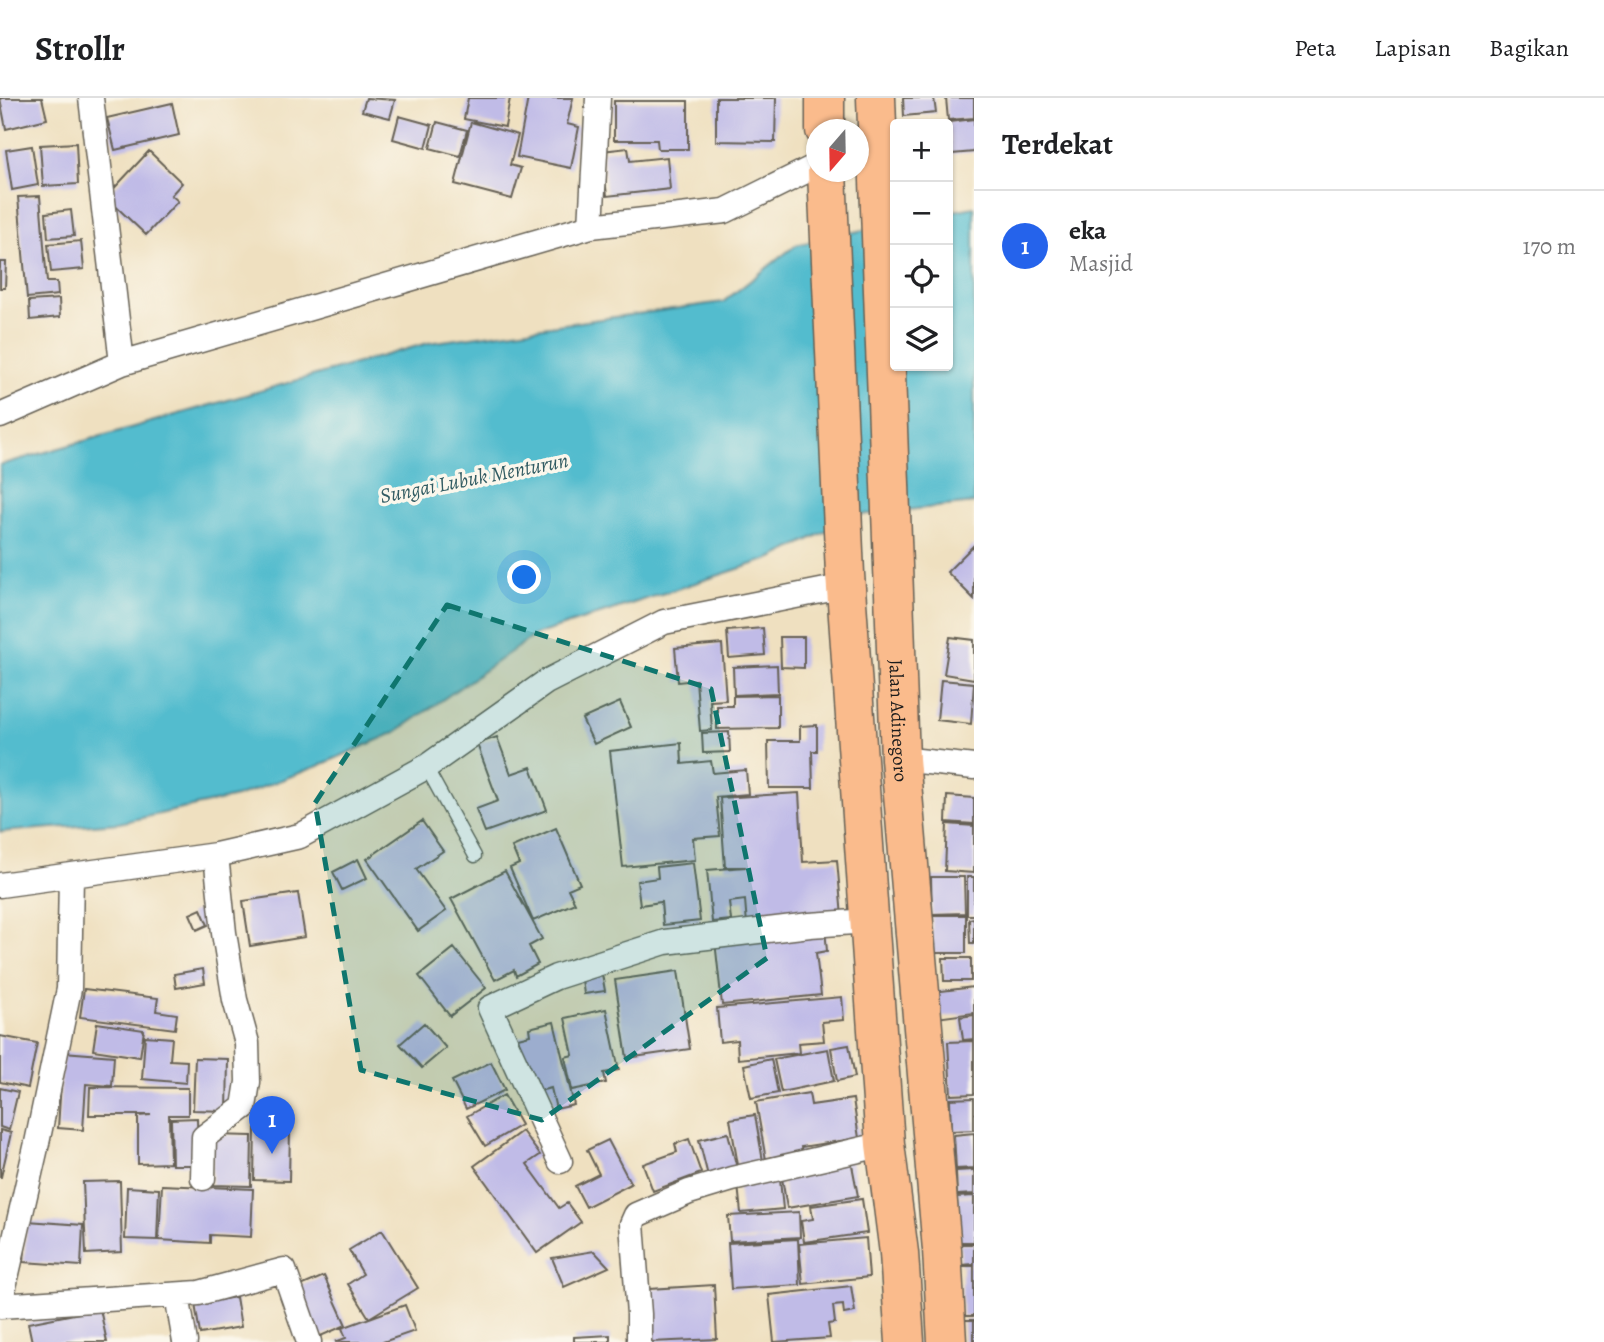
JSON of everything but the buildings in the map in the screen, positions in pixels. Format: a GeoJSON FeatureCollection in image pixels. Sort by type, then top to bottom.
{"type":"FeatureCollection","features":[{"type":"Feature","properties":{"kind":"highway"},"geometry":{"type":"LineString","coordinates":[[825,98],[825,119]]}},
{"type":"Feature","properties":{"kind":"highway","name":"Jalan Adinegoro"},"geometry":{"type":"LineString","coordinates":[[876,98],[900,759],[942,1250],[946,1333]]}},
{"type":"Feature","properties":{"kind":"highway"},"geometry":{"type":"LineString","coordinates":[[828,182],[845,580],[885,1144],[900,1253],[904,1333]]}},
{"type":"Feature","properties":{"kind":"highway"},"geometry":{"type":"LineString","coordinates":[[900,1253],[909,1258],[935,1258],[942,1250]]}},
{"type":"Feature","properties":{"kind":"highway"},"geometry":{"type":"LineString","coordinates":[[904,1333],[911,1317],[922,1315],[934,1317],[946,1333]]}},
{"type":"Feature","properties":{"kind":"street"},"geometry":{"type":"LineString","coordinates":[[91,98],[122,363]]}},
{"type":"Feature","properties":{"kind":"street"},"geometry":{"type":"LineString","coordinates":[[591,226],[598,98]]}},
{"type":"Feature","properties":{"kind":"street"},"geometry":{"type":"LineString","coordinates":[[0,416],[122,363],[591,226],[725,211],[806,171]]}},
{"type":"Feature","properties":{"kind":"street"},"geometry":{"type":"LineString","coordinates":[[0,885],[216,855],[300,836],[426,767],[546,682],[664,622],[845,580]]}},
{"type":"Feature","properties":{"kind":"street"},"geometry":{"type":"LineString","coordinates":[[900,759],[974,767]]}},
{"type":"Feature","properties":{"kind":"street"},"geometry":{"type":"LineString","coordinates":[[204,1178],[205,1137],[244,1107],[248,1082],[247,1043],[224,933],[216,855]]}},
{"type":"Feature","properties":{"kind":"street"},"geometry":{"type":"LineString","coordinates":[[71,876],[69,989],[0,1305],[199,1293],[284,1270],[309,1342]]}},
{"type":"Feature","properties":{"kind":"street"},"geometry":{"type":"LineString","coordinates":[[560,1161],[490,1008],[556,977],[665,943],[810,925],[869,921]]}},
{"type":"Feature","properties":{"kind":"street"},"geometry":{"type":"LineString","coordinates":[[639,1342],[632,1224],[636,1215],[690,1192],[732,1179],[885,1144]]}},
{"type":"Feature","properties":{"kind":"street"},"geometry":{"type":"LineString","coordinates":[[177,1294],[185,1342]]}},
{"type":"Feature","properties":{"kind":"lane"},"geometry":{"type":"LineString","coordinates":[[426,767],[475,856]]}},
{"type":"Feature","properties":{"kind":"highlighted area"},"geometry":{"type":"Polygon","coordinates":[[[447,605],[711,689],[767,958],[542,1120],[361,1070],[315,803],[447,605]]]}},
{"type":"Feature","properties":{"kind":"water","name":"Sungai Lubuk Menturun"},"geometry":{"type":"Polygon","coordinates":[[[974,207],[974,503],[859,515],[772,558],[535,635],[396,732],[318,766],[236,797],[119,823],[0,832],[0,465],[428,343],[723,302],[796,245],[890,224],[890,371],[953,371],[953,211],[974,207]]]}},
{"type":"Feature","properties":{"kind":"place","name":"eka"},"geometry":{"type":"Point","coordinates":[272,1154]}}]}
